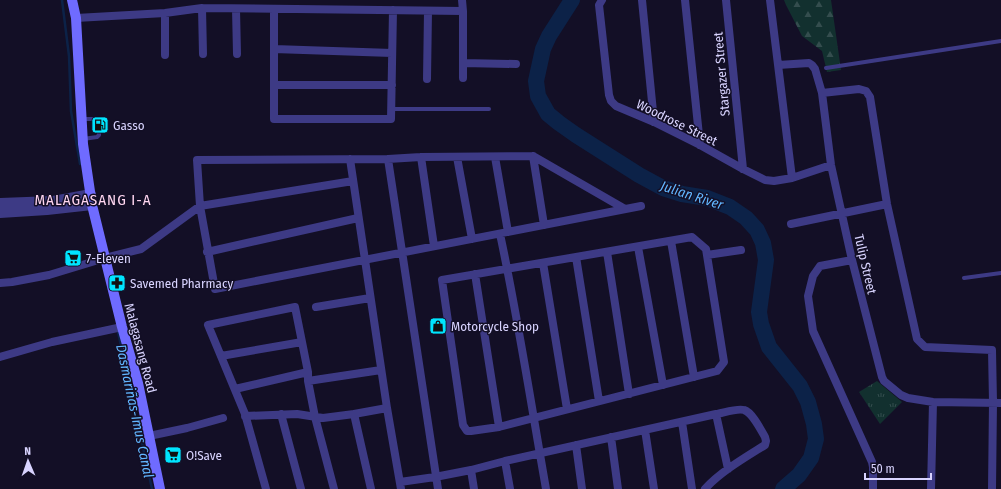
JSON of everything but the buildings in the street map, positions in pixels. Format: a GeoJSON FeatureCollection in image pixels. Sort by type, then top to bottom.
{"type":"FeatureCollection","features":[{"type":"Feature","properties":{"kind":"main road","name":"Malagasang Road"},"geometry":{"type":"LineString","coordinates":[[72,0],[76,18],[82,140],[92,205],[122,327],[138,383],[160,489]]}},
{"type":"Feature","properties":{"kind":"street"},"geometry":{"type":"LineString","coordinates":[[193,0],[193,10]]}},
{"type":"Feature","properties":{"kind":"street"},"geometry":{"type":"LineString","coordinates":[[462,0],[463,78]]}},
{"type":"Feature","properties":{"kind":"street","name":"Woodrose Street"},"geometry":{"type":"LineString","coordinates":[[602,0],[599,5],[609,95],[611,101],[616,106],[654,122],[766,180],[774,181],[792,178],[831,165]]}},
{"type":"Feature","properties":{"kind":"street"},"geometry":{"type":"LineString","coordinates":[[642,0],[654,122]]}},
{"type":"Feature","properties":{"kind":"street"},"geometry":{"type":"LineString","coordinates":[[685,0],[700,145]]}},
{"type":"Feature","properties":{"kind":"street","name":"Stargazer Street"},"geometry":{"type":"LineString","coordinates":[[726,0],[743,169]]}},
{"type":"Feature","properties":{"kind":"street"},"geometry":{"type":"LineString","coordinates":[[770,0],[792,178]]}},
{"type":"Feature","properties":{"kind":"street"},"geometry":{"type":"LineString","coordinates":[[76,18],[165,13],[202,8],[463,11]]}},
{"type":"Feature","properties":{"kind":"street"},"geometry":{"type":"LineString","coordinates":[[202,8],[203,54]]}},
{"type":"Feature","properties":{"kind":"street"},"geometry":{"type":"LineString","coordinates":[[236,9],[237,54]]}},
{"type":"Feature","properties":{"kind":"street"},"geometry":{"type":"LineString","coordinates":[[274,9],[274,119],[391,119],[393,10]]}},
{"type":"Feature","properties":{"kind":"street"},"geometry":{"type":"LineString","coordinates":[[427,78],[428,11]]}},
{"type":"Feature","properties":{"kind":"street"},"geometry":{"type":"LineString","coordinates":[[165,13],[165,55]]}},
{"type":"Feature","properties":{"kind":"street"},"geometry":{"type":"LineString","coordinates":[[274,49],[392,52]]}},
{"type":"Feature","properties":{"kind":"street"},"geometry":{"type":"LineString","coordinates":[[463,63],[516,64]]}},
{"type":"Feature","properties":{"kind":"street","name":"Tulip Street"},"geometry":{"type":"LineString","coordinates":[[778,65],[809,63],[816,69],[822,93],[831,165],[852,260],[884,381],[901,395],[908,398],[933,402],[997,402]]}},
{"type":"Feature","properties":{"kind":"street"},"geometry":{"type":"LineString","coordinates":[[274,85],[392,86]]}},
{"type":"Feature","properties":{"kind":"street"},"geometry":{"type":"LineString","coordinates":[[822,93],[859,89],[866,90],[870,97],[887,204],[917,339],[925,346],[992,350],[997,402],[992,489]]}},
{"type":"Feature","properties":{"kind":"street"},"geometry":{"type":"LineString","coordinates":[[533,156],[544,225]]}},
{"type":"Feature","properties":{"kind":"street"},"geometry":{"type":"LineString","coordinates":[[625,209],[533,156],[421,157],[388,159],[197,160],[200,206],[215,289],[641,206]]}},
{"type":"Feature","properties":{"kind":"street"},"geometry":{"type":"LineString","coordinates":[[421,157],[434,246]]}},
{"type":"Feature","properties":{"kind":"street"},"geometry":{"type":"LineString","coordinates":[[457,157],[472,239]]}},
{"type":"Feature","properties":{"kind":"street"},"geometry":{"type":"LineString","coordinates":[[495,157],[508,269],[546,489]]}},
{"type":"Feature","properties":{"kind":"street"},"geometry":{"type":"LineString","coordinates":[[350,159],[364,260],[400,486],[611,437],[738,409],[744,410],[749,413],[766,437],[765,445],[728,469],[705,489]]}},
{"type":"Feature","properties":{"kind":"street"},"geometry":{"type":"LineString","coordinates":[[388,159],[401,253],[438,489]]}},
{"type":"Feature","properties":{"kind":"street"},"geometry":{"type":"LineString","coordinates":[[0,283],[49,275],[141,249],[200,206],[353,181]]}},
{"type":"Feature","properties":{"kind":"street"},"geometry":{"type":"LineString","coordinates":[[0,203],[53,200],[91,194]]}},
{"type":"Feature","properties":{"kind":"street"},"geometry":{"type":"LineString","coordinates":[[790,224],[887,204]]}},
{"type":"Feature","properties":{"kind":"street"},"geometry":{"type":"LineString","coordinates":[[0,213],[92,205]]}},
{"type":"Feature","properties":{"kind":"street"},"geometry":{"type":"LineString","coordinates":[[208,252],[358,218]]}},
{"type":"Feature","properties":{"kind":"street"},"geometry":{"type":"LineString","coordinates":[[692,237],[706,249],[724,362],[717,371],[499,427],[467,431],[463,425],[442,280],[508,269],[692,237]]}},
{"type":"Feature","properties":{"kind":"street"},"geometry":{"type":"LineString","coordinates":[[671,241],[694,377]]}},
{"type":"Feature","properties":{"kind":"street"},"geometry":{"type":"LineString","coordinates":[[638,247],[663,385]]}},
{"type":"Feature","properties":{"kind":"street"},"geometry":{"type":"LineString","coordinates":[[707,255],[741,250]]}},
{"type":"Feature","properties":{"kind":"street"},"geometry":{"type":"LineString","coordinates":[[607,252],[630,394]]}},
{"type":"Feature","properties":{"kind":"street"},"geometry":{"type":"LineString","coordinates":[[576,257],[599,401]]}},
{"type":"Feature","properties":{"kind":"street"},"geometry":{"type":"LineString","coordinates":[[852,260],[820,266],[813,276],[808,296],[813,331],[870,459],[872,467],[872,489]]}},
{"type":"Feature","properties":{"kind":"street"},"geometry":{"type":"LineString","coordinates":[[543,263],[567,410]]}},
{"type":"Feature","properties":{"kind":"street"},"geometry":{"type":"LineString","coordinates":[[475,274],[499,427]]}},
{"type":"Feature","properties":{"kind":"street"},"geometry":{"type":"LineString","coordinates":[[316,307],[370,298]]}},
{"type":"Feature","properties":{"kind":"street"},"geometry":{"type":"LineString","coordinates":[[266,489],[245,416],[208,325],[295,307],[315,417],[334,489]]}},
{"type":"Feature","properties":{"kind":"street"},"geometry":{"type":"LineString","coordinates":[[0,357],[52,342],[122,327]]}},
{"type":"Feature","properties":{"kind":"street"},"geometry":{"type":"LineString","coordinates":[[221,356],[302,342]]}},
{"type":"Feature","properties":{"kind":"street"},"geometry":{"type":"LineString","coordinates":[[308,381],[381,370]]}},
{"type":"Feature","properties":{"kind":"street"},"geometry":{"type":"LineString","coordinates":[[235,389],[308,372]]}},
{"type":"Feature","properties":{"kind":"street"},"geometry":{"type":"LineString","coordinates":[[931,489],[933,402]]}},
{"type":"Feature","properties":{"kind":"street"},"geometry":{"type":"LineString","coordinates":[[245,416],[297,414],[323,418],[387,408]]}},
{"type":"Feature","properties":{"kind":"street"},"geometry":{"type":"LineString","coordinates":[[281,414],[301,489]]}},
{"type":"Feature","properties":{"kind":"street"},"geometry":{"type":"LineString","coordinates":[[354,414],[371,489]]}},
{"type":"Feature","properties":{"kind":"street"},"geometry":{"type":"LineString","coordinates":[[716,414],[728,469]]}},
{"type":"Feature","properties":{"kind":"street"},"geometry":{"type":"LineString","coordinates":[[149,436],[187,428],[223,418]]}},
{"type":"Feature","properties":{"kind":"street"},"geometry":{"type":"LineString","coordinates":[[682,422],[692,489]]}},
{"type":"Feature","properties":{"kind":"street"},"geometry":{"type":"LineString","coordinates":[[645,430],[654,489]]}},
{"type":"Feature","properties":{"kind":"street"},"geometry":{"type":"LineString","coordinates":[[611,437],[618,489]]}},
{"type":"Feature","properties":{"kind":"street"},"geometry":{"type":"LineString","coordinates":[[576,445],[582,489]]}},
{"type":"Feature","properties":{"kind":"street"},"geometry":{"type":"LineString","coordinates":[[505,461],[510,489]]}},
{"type":"Feature","properties":{"kind":"street"},"geometry":{"type":"LineString","coordinates":[[471,470],[474,489]]}},
{"type":"Feature","properties":{"kind":"lane"},"geometry":{"type":"LineString","coordinates":[[826,68],[1001,41]]}},
{"type":"Feature","properties":{"kind":"lane"},"geometry":{"type":"LineString","coordinates":[[391,109],[489,109]]}},
{"type":"Feature","properties":{"kind":"lane"},"geometry":{"type":"LineString","coordinates":[[81,119],[97,119],[99,123]]}},
{"type":"Feature","properties":{"kind":"lane"},"geometry":{"type":"LineString","coordinates":[[82,140],[97,137],[100,135],[99,132]]}},
{"type":"Feature","properties":{"kind":"lane"},"geometry":{"type":"LineString","coordinates":[[964,278],[1001,272]]}},
{"type":"Feature","properties":{"kind":"green space"},"geometry":{"type":"Polygon","coordinates":[[[784,0],[831,0],[841,70],[827,72],[822,51],[802,36],[784,0]]]}},
{"type":"Feature","properties":{"kind":"green space"},"geometry":{"type":"Polygon","coordinates":[[[877,381],[902,402],[880,424],[859,392],[877,381]]]}},
{"type":"Feature","properties":{"kind":"waterway","name":"Dasmariñas-Imus Canal"},"geometry":{"type":"LineString","coordinates":[[62,0],[69,56],[71,111],[80,164]]}},
{"type":"Feature","properties":{"kind":"waterway","name":"Julian River"},"geometry":{"type":"LineString","coordinates":[[572,0],[549,36],[543,49],[536,81],[538,96],[548,114],[576,135],[639,175],[663,188],[682,194],[707,198],[730,207],[746,218],[757,230],[763,243],[766,260],[759,312],[761,324],[769,347],[800,386],[808,402],[814,424],[816,439],[811,458],[799,475],[783,489]]}},
{"type":"Feature","properties":{"kind":"waterway","name":"Dasmariñas-Imus Canal"},"geometry":{"type":"LineString","coordinates":[[118,332],[152,489]]}},
{"type":"Feature","properties":{"kind":"place","name":"Gasso"},"geometry":{"type":"Point","coordinates":[100,125]}},
{"type":"Feature","properties":{"kind":"place","name":"7-Eleven"},"geometry":{"type":"Point","coordinates":[73,258]}},
{"type":"Feature","properties":{"kind":"place","name":"Savemed Pharmacy"},"geometry":{"type":"Point","coordinates":[117,283]}},
{"type":"Feature","properties":{"kind":"place","name":"Motorcycle Shop"},"geometry":{"type":"Point","coordinates":[438,326]}},
{"type":"Feature","properties":{"kind":"place","name":"O!Save"},"geometry":{"type":"Point","coordinates":[173,455]}},
{"type":"Feature","properties":{"kind":"district","name":"MALAGASANG I-A"},"geometry":{"type":"Point","coordinates":[93,200]}}]}
